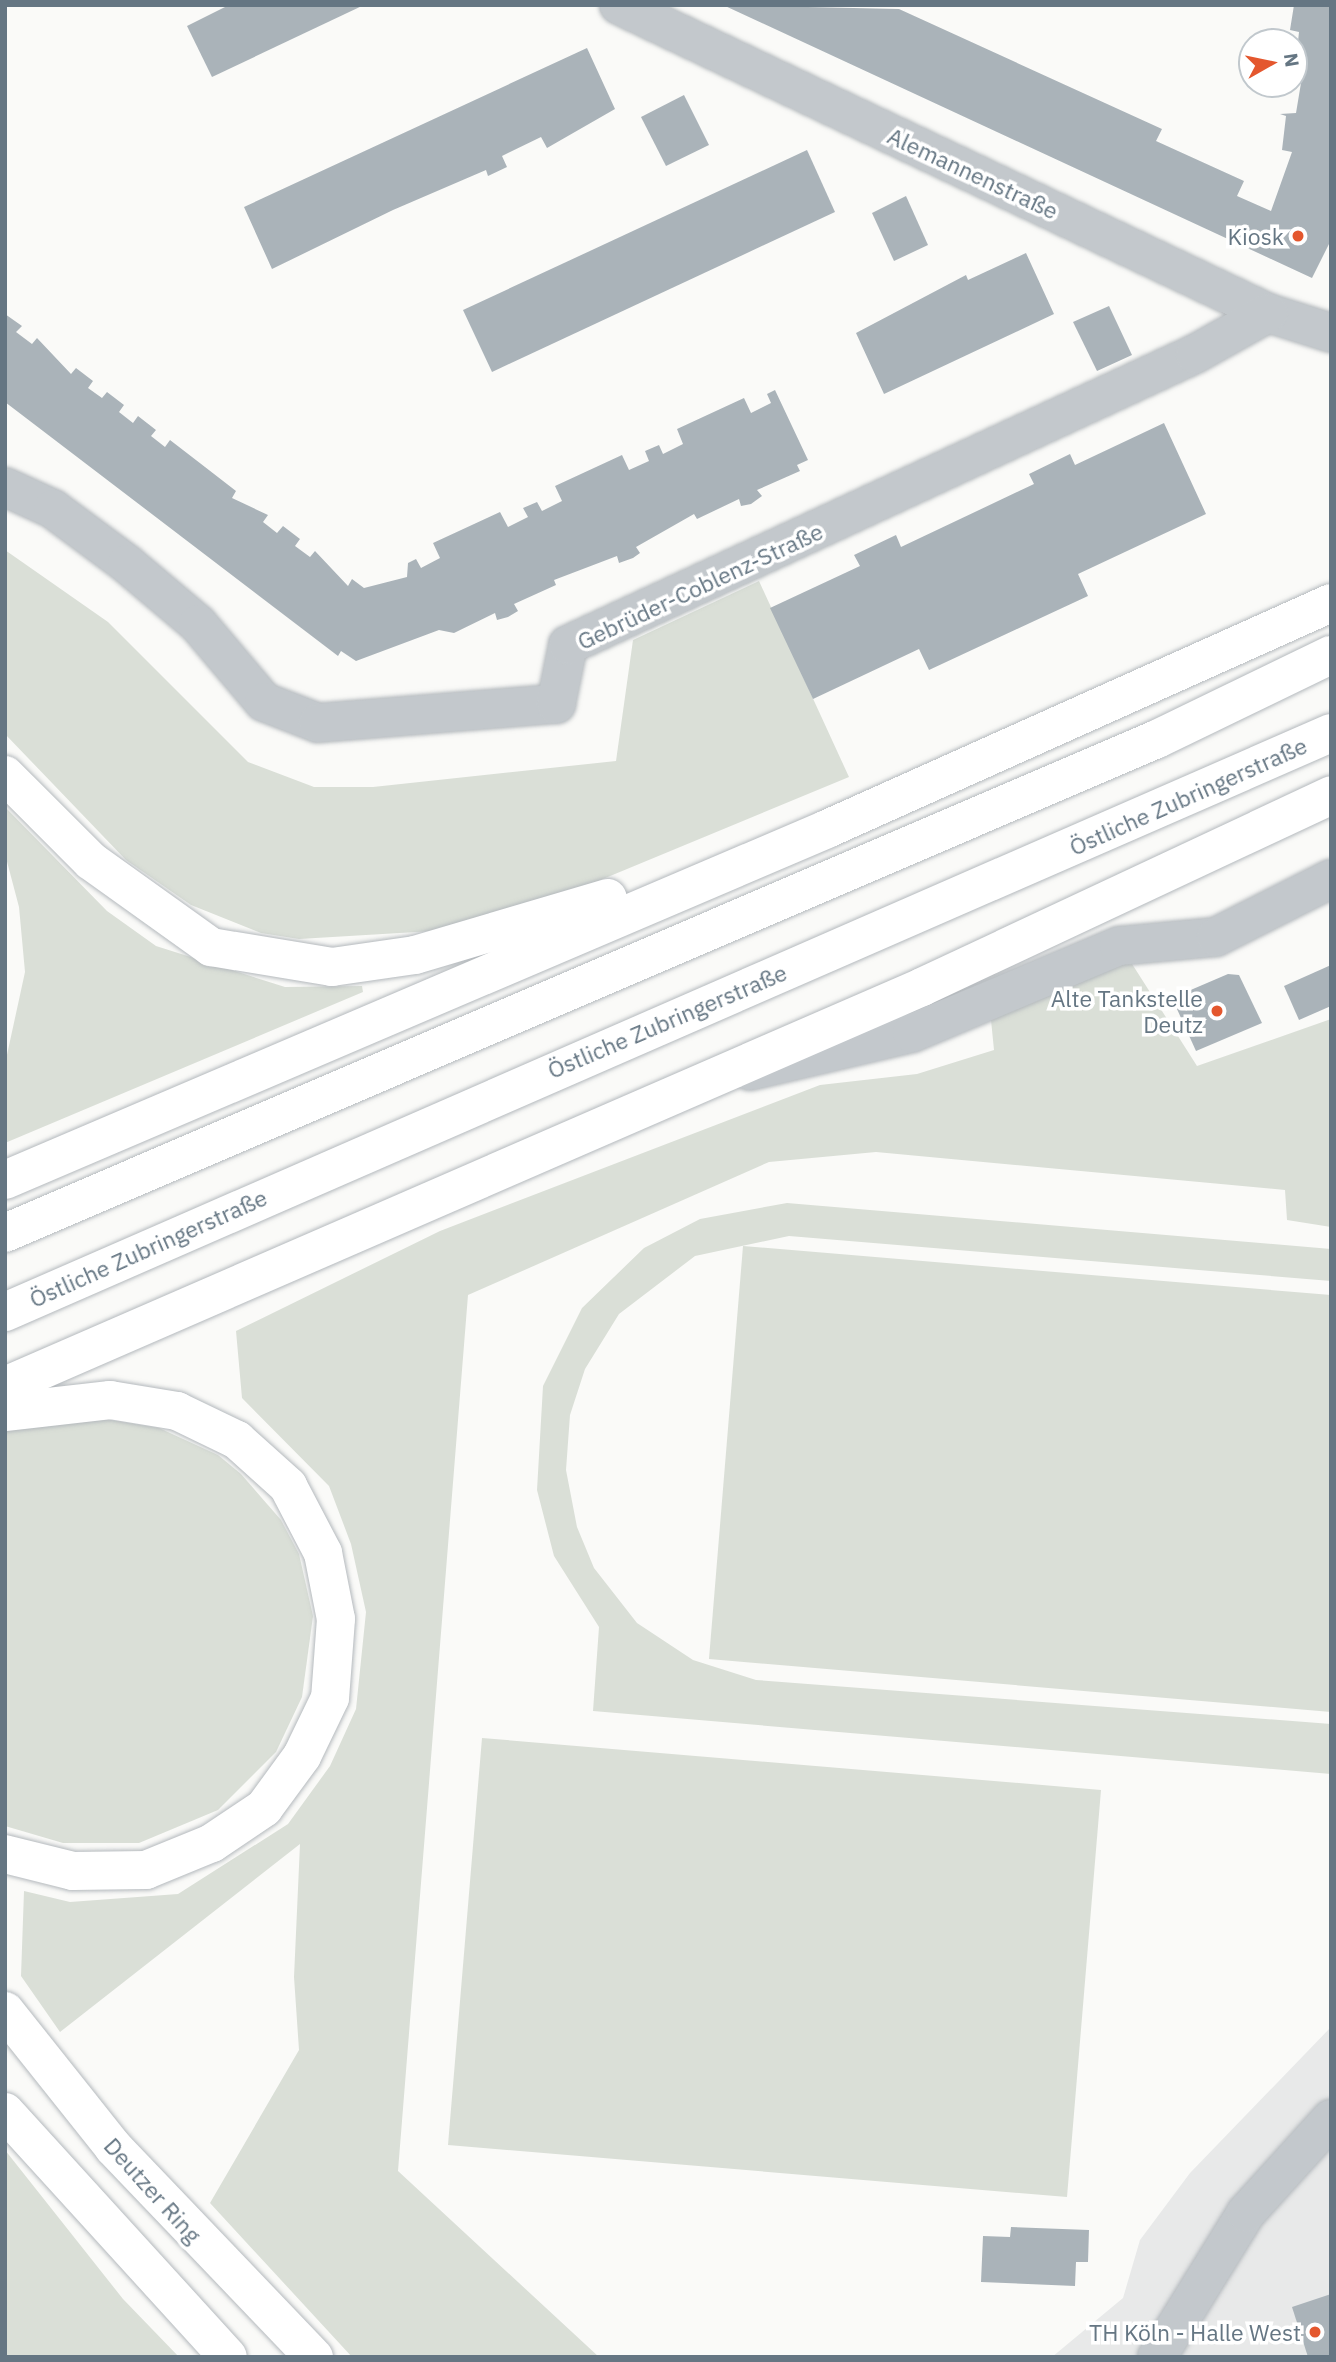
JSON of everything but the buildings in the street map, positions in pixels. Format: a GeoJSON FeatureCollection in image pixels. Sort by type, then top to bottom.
{"type":"FeatureCollection","features":[{"type":"Feature","properties":{"kind":"highway"},"geometry":{"type":"LineString","coordinates":[[5,1181],[827,829],[1331,603]]}},
{"type":"Feature","properties":{"kind":"highway"},"geometry":{"type":"LineString","coordinates":[[5,1233],[1157,739],[1331,655]]}},
{"type":"Feature","properties":{"kind":"highway","name":"Östliche Zubringerstraße"},"geometry":{"type":"LineString","coordinates":[[5,1312],[612,1044],[1331,733]]}},
{"type":"Feature","properties":{"kind":"highway"},"geometry":{"type":"LineString","coordinates":[[5,775],[91,861],[211,947],[332,967],[463,942],[827,829]]}},
{"type":"Feature","properties":{"kind":"highway"},"geometry":{"type":"LineString","coordinates":[[5,1386],[922,987],[1331,795]]}},
{"type":"Feature","properties":{"kind":"highway"},"geometry":{"type":"LineString","coordinates":[[5,1412],[110,1400],[177,1411],[237,1440],[288,1486],[323,1553],[336,1619],[330,1698],[302,1756],[264,1808],[212,1843],[146,1870],[73,1871],[5,1854]]}},
{"type":"Feature","properties":{"kind":"highway","name":"Deutzer Ring"},"geometry":{"type":"LineString","coordinates":[[15,2023],[91,2119],[268,2316],[314,2357]]}},
{"type":"Feature","properties":{"kind":"highway"},"geometry":{"type":"LineString","coordinates":[[5,2112],[44,2158],[228,2357]]}},
{"type":"Feature","properties":{"kind":"street","name":"Alemannenstraße"},"geometry":{"type":"LineString","coordinates":[[619,5],[1268,313],[1331,333]]}},
{"type":"Feature","properties":{"kind":"street","name":"Gebrüder-Coblenz-Straße"},"geometry":{"type":"LineString","coordinates":[[5,487],[53,509],[127,564],[198,624],[264,702],[318,723],[556,704],[568,645],[1195,354],[1268,313]]}},
{"type":"Feature","properties":{"kind":"street"},"geometry":{"type":"LineString","coordinates":[[701,1081],[912,1033],[1119,946],[1216,937],[1331,879]]}},
{"type":"Feature","properties":{"kind":"street"},"geometry":{"type":"LineString","coordinates":[[1157,2357],[1246,2213],[1331,2119]]}},
{"type":"Feature","properties":{"kind":"shaded area"},"geometry":{"type":"Polygon","coordinates":[[[5,550],[108,622],[248,762],[314,787],[373,787],[616,761],[633,640],[759,581],[849,777],[586,886],[433,931],[299,939],[261,933],[191,905],[126,860],[5,734],[5,550]]]}},
{"type":"Feature","properties":{"kind":"shaded area"},"geometry":{"type":"Polygon","coordinates":[[[5,807],[107,911],[156,946],[285,987],[362,986],[363,992],[5,1143],[5,1064],[25,972],[19,907],[5,854],[5,807]]]}},
{"type":"Feature","properties":{"kind":"shaded area"},"geometry":{"type":"Polygon","coordinates":[[[1127,956],[1197,1066],[1331,1019],[1331,1227],[1287,1220],[1285,1190],[876,1152],[769,1162],[468,1295],[398,2171],[599,2357],[352,2357],[210,2203],[299,2050],[294,1977],[300,1844],[60,2032],[21,1976],[24,1891],[70,1902],[178,1894],[288,1824],[330,1766],[356,1709],[366,1612],[351,1544],[329,1486],[242,1398],[236,1331],[440,1231],[820,1085],[917,1074],[994,1050],[991,1020],[1127,956]]]}},
{"type":"Feature","properties":{"kind":"shaded area"},"geometry":{"type":"Polygon","coordinates":[[[787,1203],[1331,1249],[1331,1281],[789,1236],[695,1256],[619,1314],[585,1369],[570,1415],[566,1470],[577,1527],[594,1568],[637,1623],[693,1660],[756,1680],[1331,1724],[1331,1774],[593,1711],[599,1627],[554,1556],[537,1490],[543,1386],[582,1308],[644,1248],[700,1219],[787,1203]]]}},
{"type":"Feature","properties":{"kind":"shaded area"},"geometry":{"type":"Polygon","coordinates":[[[743,1246],[1331,1295],[1331,1712],[709,1659],[743,1246]]]}},
{"type":"Feature","properties":{"kind":"shaded area"},"geometry":{"type":"Polygon","coordinates":[[[87,1416],[159,1428],[218,1455],[241,1474],[281,1520],[299,1554],[313,1616],[302,1697],[276,1752],[218,1810],[139,1843],[63,1843],[5,1826],[5,1426],[87,1416]]]}},
{"type":"Feature","properties":{"kind":"shaded area"},"geometry":{"type":"Polygon","coordinates":[[[482,1738],[1101,1790],[1067,2197],[448,2145],[482,1738]]]}},
{"type":"Feature","properties":{"kind":"shaded area"},"geometry":{"type":"Polygon","coordinates":[[[1331,2027],[1331,2357],[1052,2357],[1123,2298],[1140,2240],[1190,2173],[1331,2027]]]}},
{"type":"Feature","properties":{"kind":"shaded area"},"geometry":{"type":"Polygon","coordinates":[[[5,2150],[123,2299],[179,2357],[5,2357],[5,2150]]]}},
{"type":"Feature","properties":{"kind":"place","name":"Kiosk"},"geometry":{"type":"Point","coordinates":[1298,236]}},
{"type":"Feature","properties":{"kind":"place","name":"Alte Tankstelle Deutz"},"geometry":{"type":"Point","coordinates":[1217,1011]}},
{"type":"Feature","properties":{"kind":"place","name":"TH Köln - Halle West"},"geometry":{"type":"Point","coordinates":[1315,2332]}}]}
